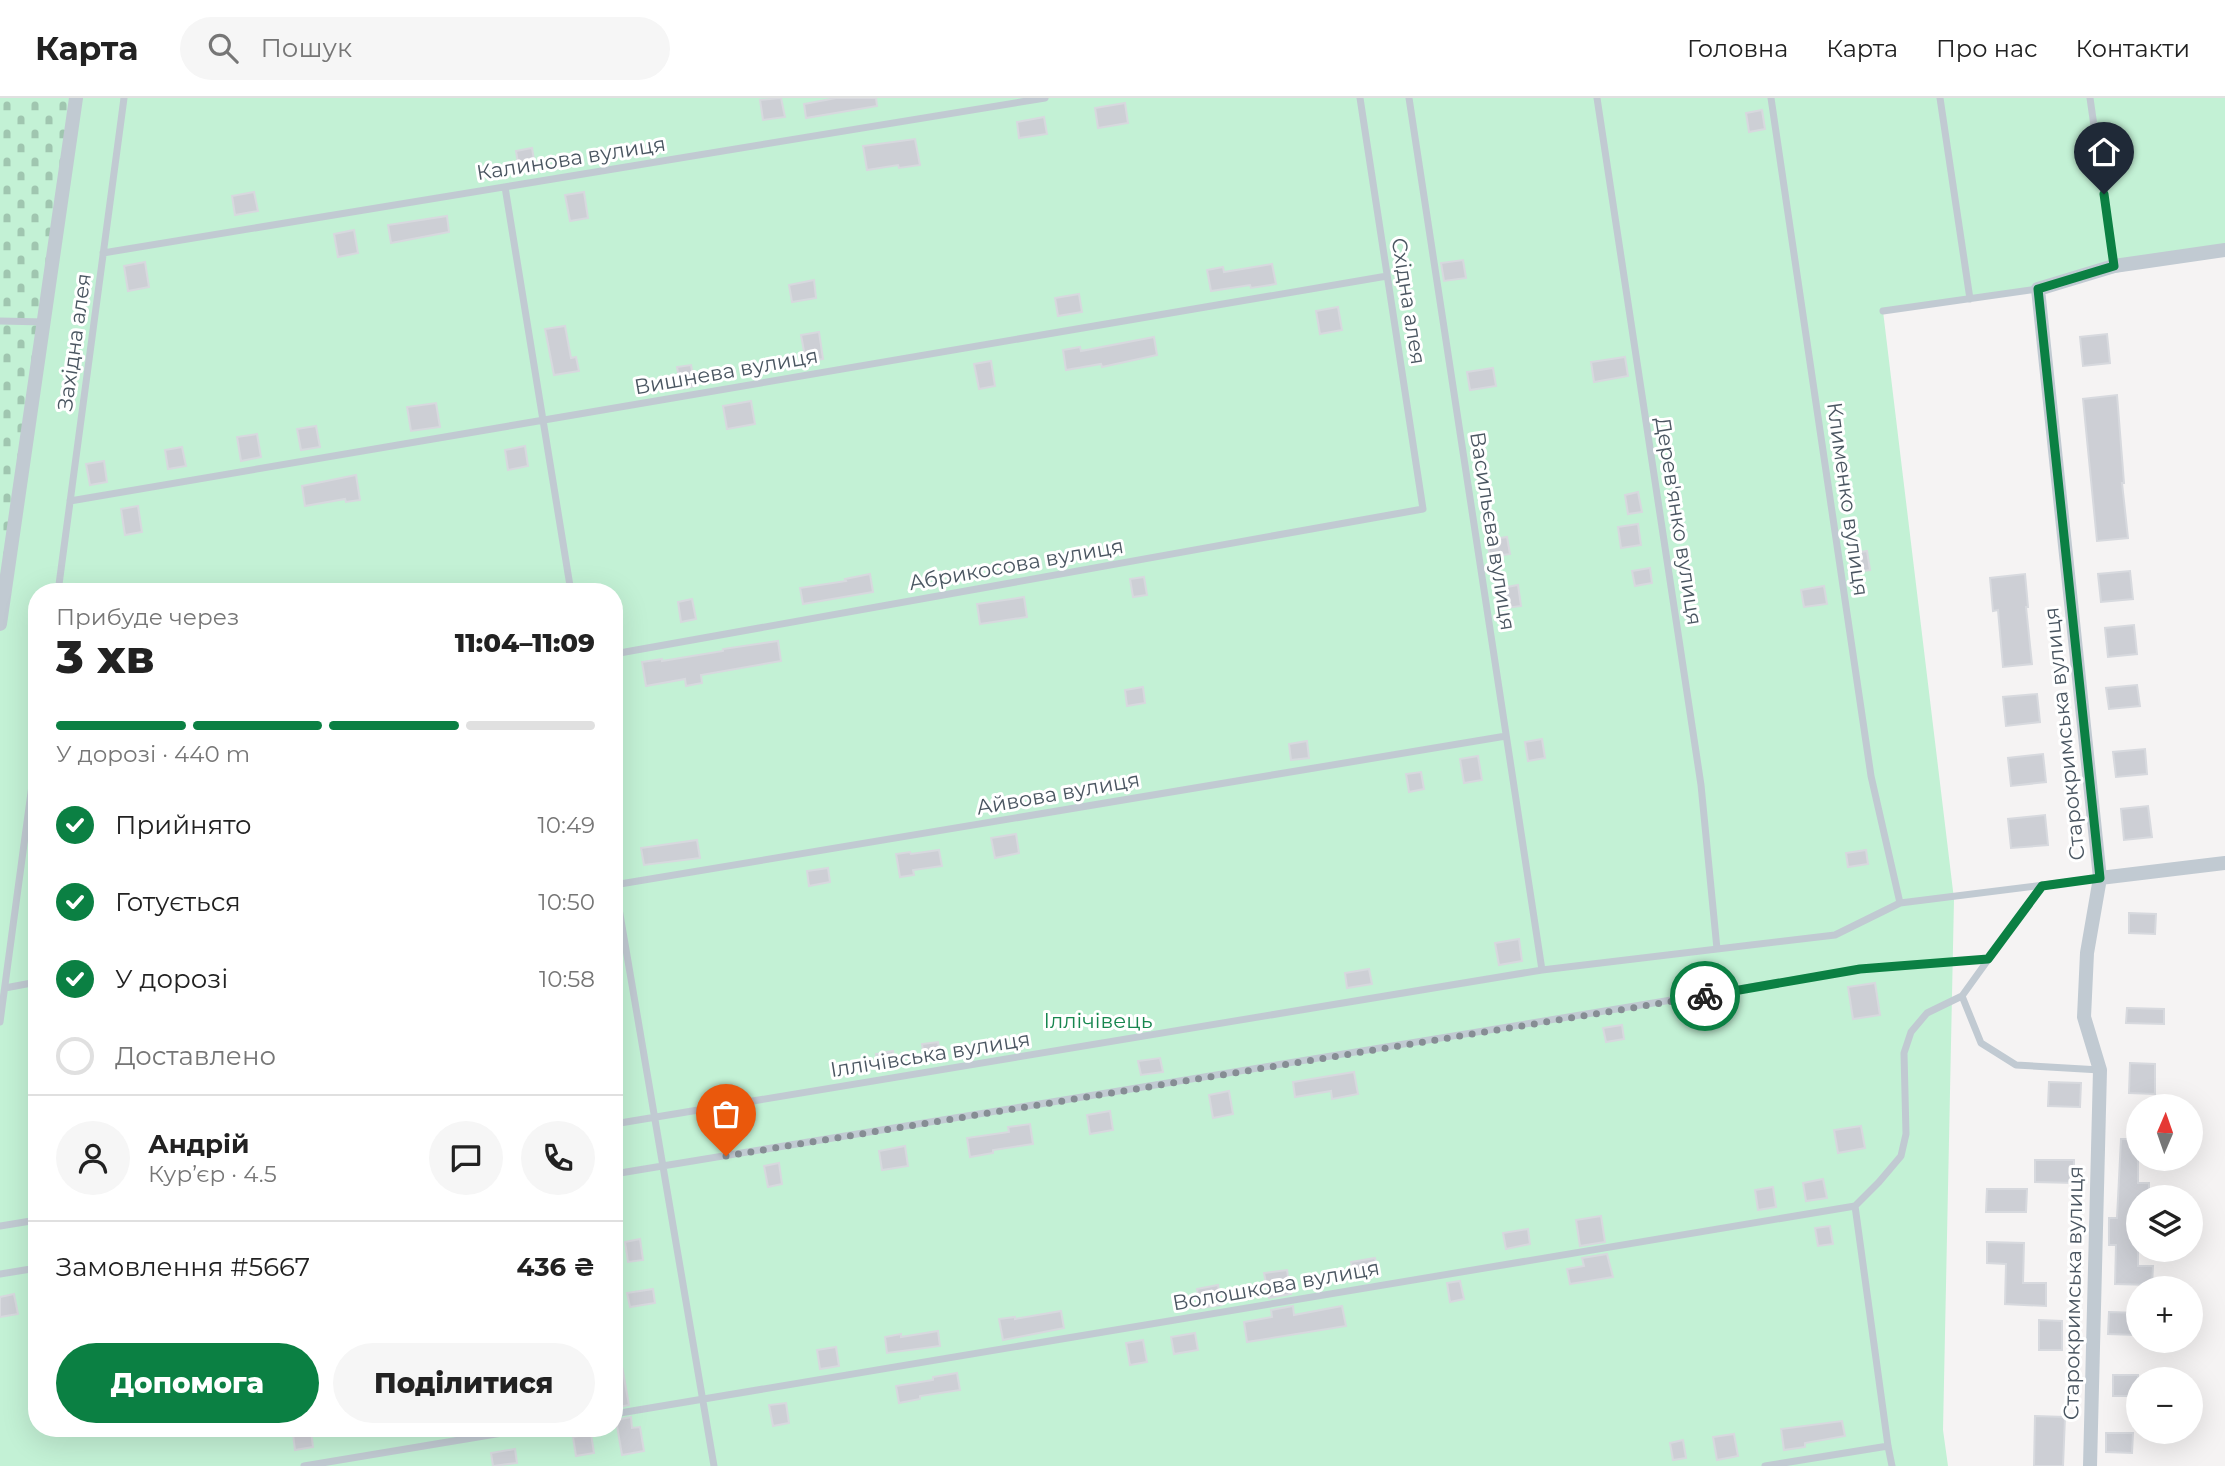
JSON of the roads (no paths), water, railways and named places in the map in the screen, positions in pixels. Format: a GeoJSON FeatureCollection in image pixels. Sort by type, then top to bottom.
{"type":"FeatureCollection","features":[{"type":"Feature","properties":{"kind":"street"},"geometry":{"type":"LineString","coordinates":[[0,624],[76,98]]}},
{"type":"Feature","properties":{"kind":"street"},"geometry":{"type":"LineString","coordinates":[[2038,289],[2114,266],[2225,250]]}},
{"type":"Feature","properties":{"kind":"street","name":"Старокримська вулиця"},"geometry":{"type":"LineString","coordinates":[[2038,289],[2100,878],[2087,953],[2084,1017],[2100,1070],[2090,1466]]}},
{"type":"Feature","properties":{"kind":"street"},"geometry":{"type":"LineString","coordinates":[[2100,878],[2225,863]]}},
{"type":"Feature","properties":{"kind":"lane","name":"Західна алея"},"geometry":{"type":"LineString","coordinates":[[59,583],[124,98]]}},
{"type":"Feature","properties":{"kind":"lane","name":"Калинова вулиця"},"geometry":{"type":"LineString","coordinates":[[103,253],[1045,98]]}},
{"type":"Feature","properties":{"kind":"lane","name":"Східна алея"},"geometry":{"type":"LineString","coordinates":[[1360,98],[1423,509]]}},
{"type":"Feature","properties":{"kind":"lane","name":"Васильєва вулиця"},"geometry":{"type":"LineString","coordinates":[[1409,98],[1542,970]]}},
{"type":"Feature","properties":{"kind":"lane","name":"Дерев'янко вулиця"},"geometry":{"type":"LineString","coordinates":[[1597,98],[1699,771],[1717,949]]}},
{"type":"Feature","properties":{"kind":"lane","name":"Клименко вулиця"},"geometry":{"type":"LineString","coordinates":[[1771,98],[1871,776],[1899,903]]}},
{"type":"Feature","properties":{"kind":"lane"},"geometry":{"type":"LineString","coordinates":[[1940,98],[1970,299]]}},
{"type":"Feature","properties":{"kind":"lane"},"geometry":{"type":"LineString","coordinates":[[2090,98],[2114,266]]}},
{"type":"Feature","properties":{"kind":"lane"},"geometry":{"type":"LineString","coordinates":[[505,187],[570,583]]}},
{"type":"Feature","properties":{"kind":"lane","name":"Вишнева вулиця"},"geometry":{"type":"LineString","coordinates":[[70,501],[1387,276]]}},
{"type":"Feature","properties":{"kind":"lane"},"geometry":{"type":"LineString","coordinates":[[1883,311],[2038,289]]}},
{"type":"Feature","properties":{"kind":"lane"},"geometry":{"type":"LineString","coordinates":[[0,321],[45,322]]}},
{"type":"Feature","properties":{"kind":"lane","name":"Абрикосова вулиця"},"geometry":{"type":"LineString","coordinates":[[623,651],[1423,509]]}},
{"type":"Feature","properties":{"kind":"lane","name":"Айвова вулиця"},"geometry":{"type":"LineString","coordinates":[[623,884],[1506,736]]}},
{"type":"Feature","properties":{"kind":"lane"},"geometry":{"type":"LineString","coordinates":[[0,1022],[28,816]]}},
{"type":"Feature","properties":{"kind":"lane","name":"Іллічівська вулиця"},"geometry":{"type":"LineString","coordinates":[[623,1122],[1542,970],[1835,935],[1899,903],[2100,878]]}},
{"type":"Feature","properties":{"kind":"lane"},"geometry":{"type":"LineString","coordinates":[[1892,1466],[1855,1206],[1901,1156],[1906,1134],[1904,1053],[1911,1032],[1927,1013],[1962,996],[2042,886]]}},
{"type":"Feature","properties":{"kind":"lane"},"geometry":{"type":"LineString","coordinates":[[623,931],[714,1466]]}},
{"type":"Feature","properties":{"kind":"lane"},"geometry":{"type":"LineString","coordinates":[[623,1173],[1860,969],[1988,959]]}},
{"type":"Feature","properties":{"kind":"lane"},"geometry":{"type":"LineString","coordinates":[[5,988],[28,984]]}},
{"type":"Feature","properties":{"kind":"lane"},"geometry":{"type":"LineString","coordinates":[[1962,996],[1981,1043],[2016,1065],[2100,1070]]}},
{"type":"Feature","properties":{"kind":"lane","name":"Волошкова вулиця"},"geometry":{"type":"LineString","coordinates":[[623,1413],[1855,1206]]}},
{"type":"Feature","properties":{"kind":"lane"},"geometry":{"type":"LineString","coordinates":[[0,1226],[28,1221]]}},
{"type":"Feature","properties":{"kind":"lane"},"geometry":{"type":"LineString","coordinates":[[0,1274],[28,1269]]}},
{"type":"Feature","properties":{"kind":"lane"},"geometry":{"type":"LineString","coordinates":[[304,1466],[479,1437]]}},
{"type":"Feature","properties":{"kind":"lane"},"geometry":{"type":"LineString","coordinates":[[1765,1466],[1888,1446]]}},
{"type":"Feature","properties":{"kind":"park label","name":"Іллічівець"},"geometry":{"type":"Point","coordinates":[1098,1020]}}]}
